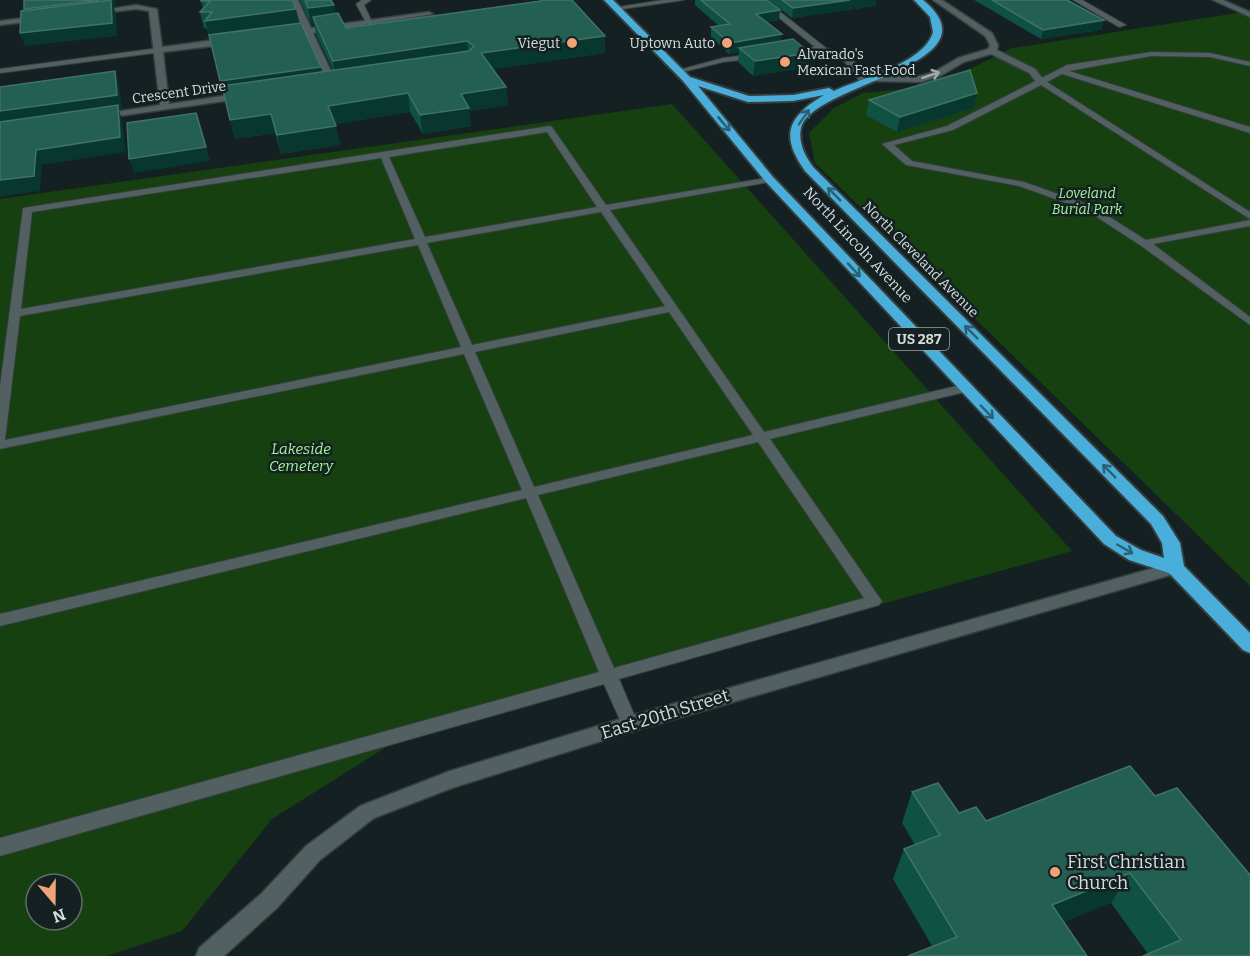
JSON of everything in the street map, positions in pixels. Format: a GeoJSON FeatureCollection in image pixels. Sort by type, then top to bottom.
{"type":"FeatureCollection","features":[{"type":"Feature","properties":{"kind":"highway","name":"North Lincoln Avenue"},"geometry":{"type":"LineString","coordinates":[[608,0],[683,75],[769,179],[1110,540],[1135,555],[1174,568],[1250,645]]}},
{"type":"Feature","properties":{"kind":"highway","name":"North Cleveland Avenue"},"geometry":{"type":"LineString","coordinates":[[918,0],[936,18],[938,31],[930,48],[911,63],[841,89],[810,108],[796,130],[797,149],[809,170],[1157,520],[1171,543],[1174,568]]}},
{"type":"Feature","properties":{"kind":"highway"},"geometry":{"type":"LineString","coordinates":[[683,75],[748,99],[793,98],[841,89]]}},
{"type":"Feature","properties":{"kind":"street"},"geometry":{"type":"LineString","coordinates":[[294,0],[332,84]]}},
{"type":"Feature","properties":{"kind":"street"},"geometry":{"type":"LineString","coordinates":[[937,0],[989,35],[994,45],[992,51]]}},
{"type":"Feature","properties":{"kind":"street"},"geometry":{"type":"LineString","coordinates":[[1217,0],[1250,15]]}},
{"type":"Feature","properties":{"kind":"street"},"geometry":{"type":"LineString","coordinates":[[80,14],[136,7],[153,9],[165,107]]}},
{"type":"Feature","properties":{"kind":"street"},"geometry":{"type":"LineString","coordinates":[[274,36],[429,14]]}},
{"type":"Feature","properties":{"kind":"street"},"geometry":{"type":"LineString","coordinates":[[0,23],[45,18]]}},
{"type":"Feature","properties":{"kind":"street"},"geometry":{"type":"LineString","coordinates":[[159,50],[239,40]]}},
{"type":"Feature","properties":{"kind":"street"},"geometry":{"type":"LineString","coordinates":[[869,80],[921,79],[937,74],[961,60],[992,51],[1032,71],[1040,81]]}},
{"type":"Feature","properties":{"kind":"street"},"geometry":{"type":"LineString","coordinates":[[321,85],[344,82]]}},
{"type":"Feature","properties":{"kind":"street","name":"Crescent Drive"},"geometry":{"type":"LineString","coordinates":[[94,118],[254,95]]}},
{"type":"Feature","properties":{"kind":"street","name":"East 20th Street"},"geometry":{"type":"LineString","coordinates":[[207,956],[269,901],[313,853],[367,812],[450,780],[630,724],[1174,568]]}},
{"type":"Feature","properties":{"kind":"lane"},"geometry":{"type":"LineString","coordinates":[[367,0],[360,4],[370,22]]}},
{"type":"Feature","properties":{"kind":"lane"},"geometry":{"type":"LineString","coordinates":[[616,8],[680,0]]}},
{"type":"Feature","properties":{"kind":"lane"},"geometry":{"type":"LineString","coordinates":[[761,0],[824,49]]}},
{"type":"Feature","properties":{"kind":"lane"},"geometry":{"type":"LineString","coordinates":[[1077,0],[1122,25]]}},
{"type":"Feature","properties":{"kind":"lane"},"geometry":{"type":"LineString","coordinates":[[778,52],[811,48],[824,49],[846,57],[869,80]]}},
{"type":"Feature","properties":{"kind":"lane"},"geometry":{"type":"LineString","coordinates":[[0,71],[159,50]]}},
{"type":"Feature","properties":{"kind":"lane"},"geometry":{"type":"LineString","coordinates":[[683,75],[723,60],[767,54]]}},
{"type":"Feature","properties":{"kind":"lane"},"geometry":{"type":"LineString","coordinates":[[1250,64],[1210,55],[1151,54],[1070,67],[950,128],[886,144],[909,163],[1021,184],[1089,208],[1144,243],[1250,322]]}},
{"type":"Feature","properties":{"kind":"lane"},"geometry":{"type":"LineString","coordinates":[[1062,71],[1250,130]]}},
{"type":"Feature","properties":{"kind":"lane"},"geometry":{"type":"LineString","coordinates":[[1040,81],[1250,216]]}},
{"type":"Feature","properties":{"kind":"lane"},"geometry":{"type":"LineString","coordinates":[[0,438],[27,210],[549,129],[874,601],[0,847]]}},
{"type":"Feature","properties":{"kind":"lane"},"geometry":{"type":"LineString","coordinates":[[384,155],[630,724]]}},
{"type":"Feature","properties":{"kind":"lane"},"geometry":{"type":"LineString","coordinates":[[14,314],[769,179]]}},
{"type":"Feature","properties":{"kind":"lane"},"geometry":{"type":"LineString","coordinates":[[1144,243],[1250,223]]}},
{"type":"Feature","properties":{"kind":"lane"},"geometry":{"type":"LineString","coordinates":[[0,445],[671,308]]}},
{"type":"Feature","properties":{"kind":"lane"},"geometry":{"type":"LineString","coordinates":[[0,620],[965,388]]}},
{"type":"Feature","properties":{"kind":"green space","name":"Loveland Burial Park"},"geometry":{"type":"Polygon","coordinates":[[[1250,11],[1250,586],[815,163],[809,133],[834,108],[863,93],[914,88],[950,79],[1012,48],[1250,11]]]}},
{"type":"Feature","properties":{"kind":"green space","name":"Lakeside Cemetery"},"geometry":{"type":"Polygon","coordinates":[[[672,104],[1072,551],[399,739],[272,819],[182,931],[107,956],[0,956],[0,199],[672,104]]]}},
{"type":"Feature","properties":{"kind":"building"},"geometry":{"type":"Polygon","coordinates":[[[24,0],[100,0],[24,9],[24,0]]]}},
{"type":"Feature","properties":{"kind":"building"},"geometry":{"type":"Polygon","coordinates":[[[111,0],[112,23],[20,33],[21,11],[111,0]]]}},
{"type":"Feature","properties":{"kind":"building"},"geometry":{"type":"Polygon","coordinates":[[[201,0],[292,0],[296,9],[205,21],[212,12],[200,12],[210,1],[201,0]]]}},
{"type":"Feature","properties":{"kind":"building"},"geometry":{"type":"Polygon","coordinates":[[[305,0],[331,0],[334,5],[308,8],[305,0]]]}},
{"type":"Feature","properties":{"kind":"building"},"geometry":{"type":"Polygon","coordinates":[[[541,0],[572,0],[605,36],[481,53],[506,87],[461,94],[469,108],[420,115],[408,93],[328,106],[336,126],[277,135],[271,114],[230,120],[222,86],[469,51],[474,46],[467,41],[333,61],[313,17],[338,13],[346,28],[541,0]]]}},
{"type":"Feature","properties":{"kind":"building"},"geometry":{"type":"Polygon","coordinates":[[[701,0],[767,0],[780,10],[756,14],[782,34],[730,43],[711,27],[730,24],[701,0]]]}},
{"type":"Feature","properties":{"kind":"building"},"geometry":{"type":"Polygon","coordinates":[[[782,0],[850,0],[793,8],[782,0]]]}},
{"type":"Feature","properties":{"kind":"building"},"geometry":{"type":"Polygon","coordinates":[[[992,0],[1067,0],[1104,20],[1043,30],[992,0]]]}},
{"type":"Feature","properties":{"kind":"building"},"geometry":{"type":"Polygon","coordinates":[[[301,23],[321,67],[220,81],[209,35],[301,23]]]}},
{"type":"Feature","properties":{"kind":"building"},"geometry":{"type":"Polygon","coordinates":[[[793,39],[810,53],[755,61],[739,48],[793,39]]]}},
{"type":"Feature","properties":{"kind":"building"},"geometry":{"type":"Polygon","coordinates":[[[970,70],[977,93],[900,117],[869,100],[970,70]]]}},
{"type":"Feature","properties":{"kind":"building"},"geometry":{"type":"Polygon","coordinates":[[[115,71],[117,95],[0,111],[0,87],[115,71]]]}},
{"type":"Feature","properties":{"kind":"building"},"geometry":{"type":"Polygon","coordinates":[[[118,105],[120,137],[36,150],[34,176],[0,180],[0,122],[118,105]]]}},
{"type":"Feature","properties":{"kind":"building"},"geometry":{"type":"Polygon","coordinates":[[[196,113],[206,147],[129,159],[127,123],[196,113]]]}},
{"type":"Feature","properties":{"kind":"building","name":"First Christian Church"},"geometry":{"type":"Polygon","coordinates":[[[1130,766],[1155,796],[1177,788],[1250,875],[1250,956],[1143,956],[1181,940],[1130,873],[1052,905],[1087,956],[908,956],[957,937],[904,849],[940,835],[912,792],[938,783],[959,813],[976,807],[986,821],[1130,766]]]}},
{"type":"Feature","properties":{"kind":"place","name":"Viegut"},"geometry":{"type":"Point","coordinates":[572,43]}},
{"type":"Feature","properties":{"kind":"place","name":"Uptown Auto"},"geometry":{"type":"Point","coordinates":[727,43]}},
{"type":"Feature","properties":{"kind":"place","name":"Alvarado's Mexican Fast Food"},"geometry":{"type":"Point","coordinates":[785,62]}},
{"type":"Feature","properties":{"kind":"place","name":"First Christian Church"},"geometry":{"type":"Point","coordinates":[1055,872]}}]}
